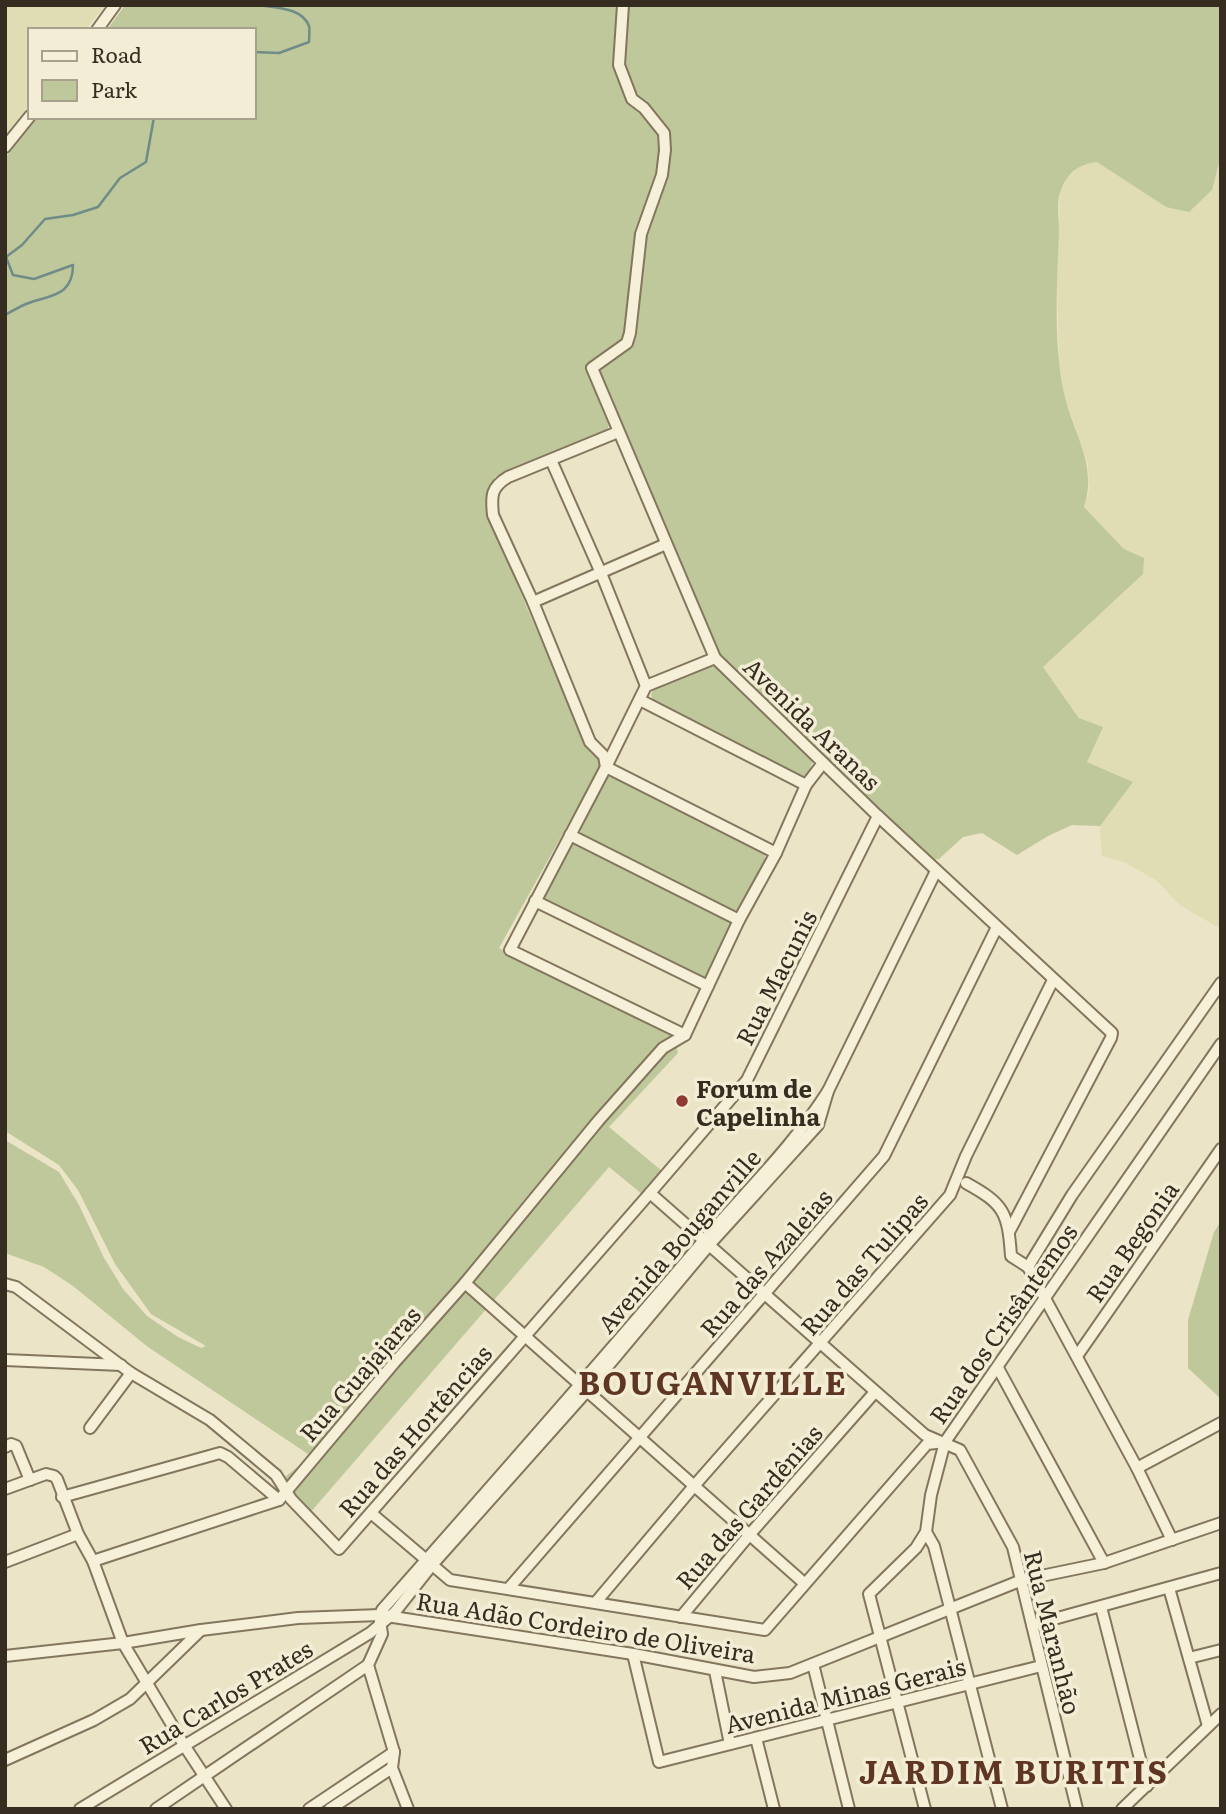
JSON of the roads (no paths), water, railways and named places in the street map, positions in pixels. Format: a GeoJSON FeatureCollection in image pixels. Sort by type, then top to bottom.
{"type":"FeatureCollection","features":[{"type":"Feature","properties":{"kind":"street"},"geometry":{"type":"LineString","coordinates":[[98,28],[115,5]]}},
{"type":"Feature","properties":{"kind":"street","name":"Avenida Aranas"},"geometry":{"type":"LineString","coordinates":[[622,5],[619,65],[632,99],[645,108],[664,133],[665,166],[640,234],[627,343],[592,368],[715,658],[936,871],[1112,1033],[1009,1232]]}},
{"type":"Feature","properties":{"kind":"street"},"geometry":{"type":"LineString","coordinates":[[5,147],[28,118]]}},
{"type":"Feature","properties":{"kind":"street"},"geometry":{"type":"LineString","coordinates":[[606,767],[604,756],[590,743],[533,602],[493,514],[491,500],[497,484],[508,477],[618,432]]}},
{"type":"Feature","properties":{"kind":"street"},"geometry":{"type":"LineString","coordinates":[[551,460],[601,573],[646,686]]}},
{"type":"Feature","properties":{"kind":"street"},"geometry":{"type":"LineString","coordinates":[[533,602],[666,544]]}},
{"type":"Feature","properties":{"kind":"street"},"geometry":{"type":"LineString","coordinates":[[715,658],[646,686],[510,950],[685,1035],[740,920],[776,853],[806,785],[823,763]]}},
{"type":"Feature","properties":{"kind":"street"},"geometry":{"type":"LineString","coordinates":[[640,700],[806,785]]}},
{"type":"Feature","properties":{"kind":"street"},"geometry":{"type":"LineString","coordinates":[[606,767],[776,853]]}},
{"type":"Feature","properties":{"kind":"street","name":"Rua Macunis"},"geometry":{"type":"LineString","coordinates":[[525,1335],[747,1080],[878,816]]}},
{"type":"Feature","properties":{"kind":"street"},"geometry":{"type":"LineString","coordinates":[[570,835],[740,920]]}},
{"type":"Feature","properties":{"kind":"street","name":"Avenida Bouganville"},"geometry":{"type":"LineString","coordinates":[[383,1619],[382,1610],[429,1562],[584,1388],[707,1242],[818,1125],[828,1091],[936,871]]}},
{"type":"Feature","properties":{"kind":"street"},"geometry":{"type":"LineString","coordinates":[[535,901],[708,986]]}},
{"type":"Feature","properties":{"kind":"street","name":"Rua das Azaleias"},"geometry":{"type":"LineString","coordinates":[[509,1588],[884,1156],[997,927]]}},
{"type":"Feature","properties":{"kind":"street","name":"Rua das Tulipas"},"geometry":{"type":"LineString","coordinates":[[596,1602],[694,1486],[950,1195],[966,1156],[1053,980]]}},
{"type":"Feature","properties":{"kind":"street"},"geometry":{"type":"LineString","coordinates":[[1028,1267],[1072,1195],[1221,983]]}},
{"type":"Feature","properties":{"kind":"street","name":"Rua Guajajaras"},"geometry":{"type":"LineString","coordinates":[[282,1496],[465,1283],[599,1120],[663,1048],[685,1035]]}},
{"type":"Feature","properties":{"kind":"street","name":"Rua dos Crisântemos"},"geometry":{"type":"LineString","coordinates":[[371,1513],[450,1580],[765,1630],[927,1444],[945,1442],[1221,1044]]}},
{"type":"Feature","properties":{"kind":"street","name":"Rua Begonia"},"geometry":{"type":"LineString","coordinates":[[1077,1356],[1221,1149]]}},
{"type":"Feature","properties":{"kind":"street"},"geometry":{"type":"LineString","coordinates":[[966,1183],[993,1198],[1002,1209],[1009,1232],[1010,1256],[1028,1267],[1137,1468],[1172,1540]]}},
{"type":"Feature","properties":{"kind":"street","name":"Rua Maranhão"},"geometry":{"type":"LineString","coordinates":[[650,1194],[925,1435],[960,1450],[1013,1547],[1077,1809]]}},
{"type":"Feature","properties":{"kind":"street"},"geometry":{"type":"LineString","coordinates":[[465,1283],[804,1583]]}},
{"type":"Feature","properties":{"kind":"street"},"geometry":{"type":"LineString","coordinates":[[5,1284],[16,1287],[131,1373],[210,1420],[276,1475],[282,1496]]}},
{"type":"Feature","properties":{"kind":"street","name":"Rua das Hortências"},"geometry":{"type":"LineString","coordinates":[[282,1496],[339,1549],[525,1335]]}},
{"type":"Feature","properties":{"kind":"street"},"geometry":{"type":"LineString","coordinates":[[5,1360],[121,1365]]}},
{"type":"Feature","properties":{"kind":"street"},"geometry":{"type":"LineString","coordinates":[[998,1368],[1104,1563]]}},
{"type":"Feature","properties":{"kind":"street"},"geometry":{"type":"LineString","coordinates":[[90,1428],[131,1373]]}},
{"type":"Feature","properties":{"kind":"street","name":"Rua das Gardênias"},"geometry":{"type":"LineString","coordinates":[[681,1617],[875,1392]]}},
{"type":"Feature","properties":{"kind":"street"},"geometry":{"type":"LineString","coordinates":[[1137,1468],[1221,1423]]}},
{"type":"Feature","properties":{"kind":"street"},"geometry":{"type":"LineString","coordinates":[[925,1809],[869,1594],[916,1548],[926,1532],[934,1483],[945,1442]]}},
{"type":"Feature","properties":{"kind":"street"},"geometry":{"type":"LineString","coordinates":[[5,1447],[11,1444],[16,1446],[30,1480]]}},
{"type":"Feature","properties":{"kind":"street"},"geometry":{"type":"LineString","coordinates":[[62,1497],[220,1453],[282,1496]]}},
{"type":"Feature","properties":{"kind":"street"},"geometry":{"type":"LineString","coordinates":[[5,1489],[46,1474],[57,1479],[78,1534],[93,1561],[123,1643],[226,1809]]}},
{"type":"Feature","properties":{"kind":"street"},"geometry":{"type":"LineString","coordinates":[[93,1561],[282,1496]]}},
{"type":"Feature","properties":{"kind":"street","name":"Rua Adão Cordeiro de Oliveira"},"geometry":{"type":"LineString","coordinates":[[5,1656],[123,1643],[298,1618],[383,1619],[633,1654],[754,1677],[790,1674],[1022,1580],[1104,1563],[1221,1523]]}},
{"type":"Feature","properties":{"kind":"street"},"geometry":{"type":"LineString","coordinates":[[926,1532],[934,1546],[1002,1809]]}},
{"type":"Feature","properties":{"kind":"street"},"geometry":{"type":"LineString","coordinates":[[5,1562],[78,1534]]}},
{"type":"Feature","properties":{"kind":"street"},"geometry":{"type":"LineString","coordinates":[[1032,1625],[1221,1573]]}},
{"type":"Feature","properties":{"kind":"street"},"geometry":{"type":"LineString","coordinates":[[1169,1588],[1208,1726]]}},
{"type":"Feature","properties":{"kind":"street"},"geometry":{"type":"LineString","coordinates":[[1101,1607],[1147,1786]]}},
{"type":"Feature","properties":{"kind":"street"},"geometry":{"type":"LineString","coordinates":[[156,1809],[368,1665],[382,1634],[383,1619]]}},
{"type":"Feature","properties":{"kind":"street","name":"Rua Carlos Prates"},"geometry":{"type":"LineString","coordinates":[[80,1809],[370,1633],[383,1619]]}},
{"type":"Feature","properties":{"kind":"street"},"geometry":{"type":"LineString","coordinates":[[5,1760],[94,1720],[130,1699],[201,1630]]}},
{"type":"Feature","properties":{"kind":"street"},"geometry":{"type":"LineString","coordinates":[[1189,1658],[1221,1650]]}},
{"type":"Feature","properties":{"kind":"street","name":"Avenida Minas Gerais"},"geometry":{"type":"LineString","coordinates":[[633,1654],[659,1762],[1041,1666]]}},
{"type":"Feature","properties":{"kind":"street"},"geometry":{"type":"LineString","coordinates":[[813,1664],[849,1809]]}},
{"type":"Feature","properties":{"kind":"street"},"geometry":{"type":"LineString","coordinates":[[368,1665],[394,1752],[392,1768],[408,1809]]}},
{"type":"Feature","properties":{"kind":"street"},"geometry":{"type":"LineString","coordinates":[[715,1671],[730,1744]]}},
{"type":"Feature","properties":{"kind":"street"},"geometry":{"type":"LineString","coordinates":[[1122,1809],[1221,1714]]}},
{"type":"Feature","properties":{"kind":"street"},"geometry":{"type":"LineString","coordinates":[[756,1738],[774,1809]]}},
{"type":"Feature","properties":{"kind":"street"},"geometry":{"type":"LineString","coordinates":[[309,1809],[394,1752]]}},
{"type":"Feature","properties":{"kind":"street"},"geometry":{"type":"LineString","coordinates":[[330,1809],[392,1768]]}},
{"type":"Feature","properties":{"kind":"waterway"},"geometry":{"type":"LineString","coordinates":[[256,52],[279,53],[309,42],[309,26],[300,15],[287,9],[259,5]]}},
{"type":"Feature","properties":{"kind":"waterway"},"geometry":{"type":"LineString","coordinates":[[5,315],[64,289],[69,283],[73,265],[34,279],[13,275],[6,257],[22,245],[45,219],[73,215],[98,207],[120,178],[146,162],[154,119]]}},
{"type":"Feature","properties":{"kind":"place","name":"Forum de Capelinha"},"geometry":{"type":"Point","coordinates":[682,1101]}},
{"type":"Feature","properties":{"kind":"district","name":"BOUGANVILLE"},"geometry":{"type":"Point","coordinates":[713,1381]}},
{"type":"Feature","properties":{"kind":"district","name":"JARDIM BURITIS"},"geometry":{"type":"Point","coordinates":[1014,1770]}}]}
